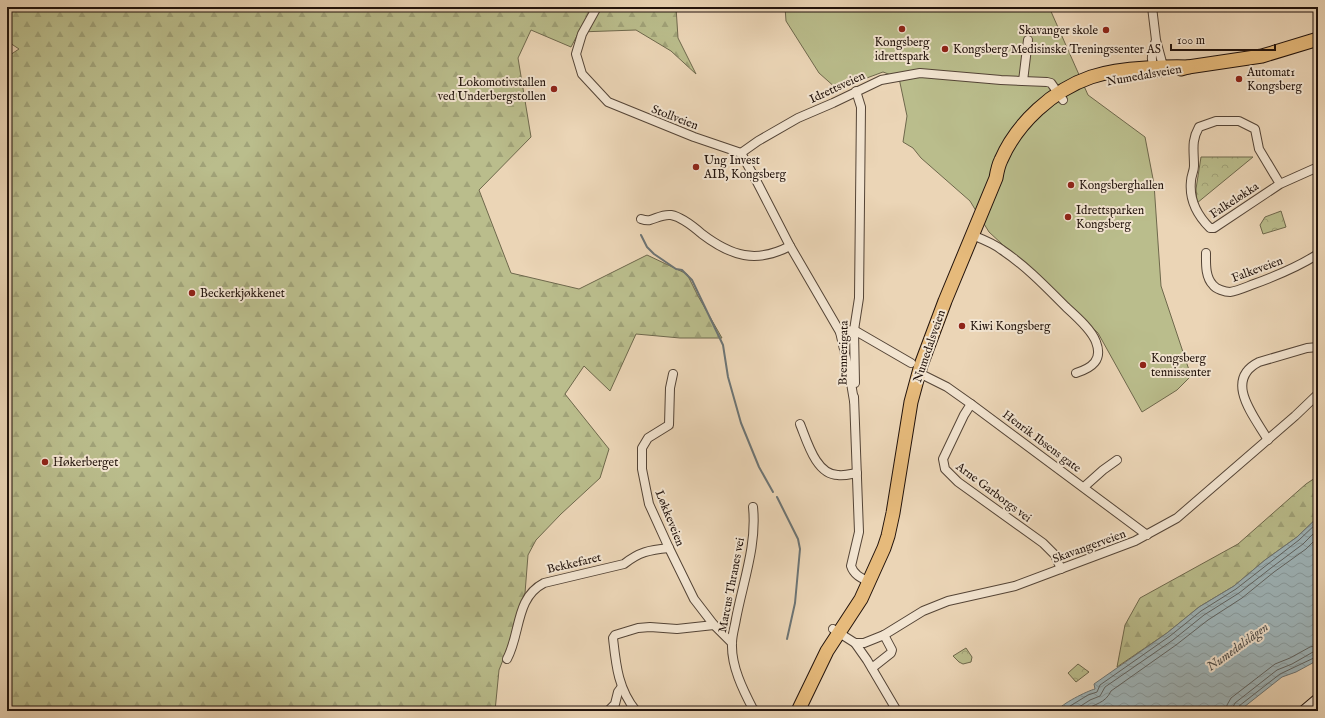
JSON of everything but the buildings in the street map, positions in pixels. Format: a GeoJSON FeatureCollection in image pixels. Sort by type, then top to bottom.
{"type":"FeatureCollection","features":[{"type":"Feature","properties":{"kind":"main road","name":"Numedalsveien"},"geometry":{"type":"LineString","coordinates":[[799,707],[802,693],[812,666],[836,631],[856,607],[866,580],[884,548],[888,536],[911,402],[915,368],[929,343],[996,178],[1018,143],[1031,126],[1061,97],[1099,83],[1158,69],[1175,71],[1188,67],[1262,56],[1318,39]]}},
{"type":"Feature","properties":{"kind":"main road"},"geometry":{"type":"LineString","coordinates":[[1305,711],[1318,700]]}},
{"type":"Feature","properties":{"kind":"street","name":"Stollveien"},"geometry":{"type":"LineString","coordinates":[[597,7],[582,34],[576,54],[582,74],[608,102],[694,137],[741,153]]}},
{"type":"Feature","properties":{"kind":"street"},"geometry":{"type":"LineString","coordinates":[[1152,7],[1156,40],[1152,57],[1158,69]]}},
{"type":"Feature","properties":{"kind":"street"},"geometry":{"type":"LineString","coordinates":[[1023,80],[1028,40]]}},
{"type":"Feature","properties":{"kind":"street","name":"Idrettsveien"},"geometry":{"type":"LineString","coordinates":[[741,153],[758,141],[798,118],[834,103],[856,91],[881,80],[920,73],[1001,80],[1047,82],[1051,83],[1061,97]]}},
{"type":"Feature","properties":{"kind":"street","name":"Brennerigata"},"geometry":{"type":"LineString","coordinates":[[856,91],[861,108],[859,298],[854,330],[856,381],[854,400],[859,532],[851,566],[856,574],[866,580]]}},
{"type":"Feature","properties":{"kind":"street","name":"Falkeløkka"},"geometry":{"type":"LineString","coordinates":[[1280,184],[1260,149],[1255,129],[1239,121],[1216,121],[1199,127],[1194,136],[1192,153],[1194,167],[1190,182],[1192,200],[1198,213],[1210,228],[1214,228],[1280,184],[1318,167]]}},
{"type":"Feature","properties":{"kind":"street"},"geometry":{"type":"LineString","coordinates":[[741,153],[790,246],[840,332],[850,371],[854,400]]}},
{"type":"Feature","properties":{"kind":"street"},"geometry":{"type":"LineString","coordinates":[[641,219],[649,221],[657,217],[670,215],[696,229],[716,245],[739,255],[754,257],[790,246]]}},
{"type":"Feature","properties":{"kind":"street"},"geometry":{"type":"LineString","coordinates":[[972,235],[1002,249],[1029,271],[1088,329],[1096,342],[1098,354],[1095,362],[1087,370],[1076,373]]}},
{"type":"Feature","properties":{"kind":"street","name":"Falkeveien"},"geometry":{"type":"LineString","coordinates":[[1206,253],[1207,270],[1209,279],[1213,286],[1229,292],[1303,264],[1318,254]]}},
{"type":"Feature","properties":{"kind":"street"},"geometry":{"type":"LineString","coordinates":[[840,332],[854,330]]}},
{"type":"Feature","properties":{"kind":"street","name":"Henrik Ibsens gate"},"geometry":{"type":"LineString","coordinates":[[854,330],[947,387],[1147,535]]}},
{"type":"Feature","properties":{"kind":"street"},"geometry":{"type":"LineString","coordinates":[[1268,440],[1242,393],[1244,375],[1254,364],[1259,362],[1307,348],[1318,347]]}},
{"type":"Feature","properties":{"kind":"street","name":"Løkkeveien"},"geometry":{"type":"LineString","coordinates":[[674,374],[670,388],[669,425],[648,438],[642,448],[642,469],[649,504],[694,600],[714,625],[732,643]]}},
{"type":"Feature","properties":{"kind":"street","name":"Skavangerveien"},"geometry":{"type":"LineString","coordinates":[[855,643],[864,643],[884,635],[923,611],[948,601],[1015,586],[1135,541],[1147,535],[1177,518],[1268,440],[1318,394]]}},
{"type":"Feature","properties":{"kind":"street","name":"Arne Garborgs vei"},"geometry":{"type":"LineString","coordinates":[[971,404],[964,415],[943,459],[944,469],[958,482],[1043,542],[1055,556],[1061,569]]}},
{"type":"Feature","properties":{"kind":"street"},"geometry":{"type":"LineString","coordinates":[[800,424],[818,464],[825,472],[838,476],[857,473]]}},
{"type":"Feature","properties":{"kind":"street"},"geometry":{"type":"LineString","coordinates":[[1084,488],[1103,470],[1117,460]]}},
{"type":"Feature","properties":{"kind":"street","name":"Marcus Thranes vei"},"geometry":{"type":"LineString","coordinates":[[753,507],[754,519],[751,552],[732,643],[734,660],[741,686],[754,710]]}},
{"type":"Feature","properties":{"kind":"street","name":"Bekkefaret"},"geometry":{"type":"LineString","coordinates":[[507,659],[511,651],[523,608],[528,596],[535,588],[544,583],[624,564],[644,551],[669,548]]}},
{"type":"Feature","properties":{"kind":"street"},"geometry":{"type":"LineString","coordinates":[[636,711],[628,702],[621,684],[613,638],[615,635],[638,628],[650,627],[677,629],[714,625]]}},
{"type":"Feature","properties":{"kind":"street"},"geometry":{"type":"LineString","coordinates":[[836,631],[855,643],[872,668],[897,711]]}},
{"type":"Feature","properties":{"kind":"street"},"geometry":{"type":"LineString","coordinates":[[872,668],[891,653],[892,650],[884,635]]}},
{"type":"Feature","properties":{"kind":"street"},"geometry":{"type":"LineString","coordinates":[[608,711],[615,704],[621,684]]}},
{"type":"Feature","properties":{"kind":"green space"},"geometry":{"type":"Polygon","coordinates":[[[7,7],[676,7],[678,38],[696,74],[671,51],[636,30],[579,32],[571,47],[531,30],[518,58],[531,137],[479,190],[511,273],[579,289],[647,255],[687,274],[722,338],[680,338],[636,334],[610,391],[584,366],[565,394],[609,449],[600,478],[561,514],[536,540],[528,555],[525,593],[514,632],[499,670],[495,711],[7,711],[7,57],[19,49],[7,41],[7,7]]]}},
{"type":"Feature","properties":{"kind":"green space","name":"Idrettsparken Kongsberg"},"geometry":{"type":"Polygon","coordinates":[[[785,7],[1049,7],[1088,95],[1145,137],[1154,184],[1161,286],[1191,376],[1177,390],[1142,412],[1098,333],[989,232],[970,201],[921,158],[913,148],[903,142],[907,116],[899,78],[883,72],[837,89],[819,73],[786,21],[785,7]]]}},
{"type":"Feature","properties":{"kind":"green space"},"geometry":{"type":"Polygon","coordinates":[[[1201,157],[1253,157],[1197,203],[1196,189],[1201,157]]]}},
{"type":"Feature","properties":{"kind":"green space"},"geometry":{"type":"Polygon","coordinates":[[[1281,211],[1286,227],[1263,234],[1260,225],[1265,217],[1281,211]]]}},
{"type":"Feature","properties":{"kind":"green space"},"geometry":{"type":"Polygon","coordinates":[[[1318,476],[1318,517],[1297,537],[1265,560],[1234,586],[1199,607],[1167,633],[1117,667],[1125,625],[1140,598],[1238,544],[1306,484],[1318,476]]]}},
{"type":"Feature","properties":{"kind":"green space"},"geometry":{"type":"Polygon","coordinates":[[[966,648],[972,657],[971,662],[963,664],[953,656],[966,648]]]}},
{"type":"Feature","properties":{"kind":"green space"},"geometry":{"type":"Polygon","coordinates":[[[1078,664],[1089,672],[1076,682],[1068,673],[1078,664]]]}},
{"type":"Feature","properties":{"kind":"water","name":"Numedalslågen"},"geometry":{"type":"Polygon","coordinates":[[[1318,517],[1318,660],[1296,672],[1282,677],[1239,711],[1057,711],[1069,701],[1095,689],[1094,684],[1167,633],[1199,607],[1234,586],[1265,560],[1297,537],[1318,517]]]}},
{"type":"Feature","properties":{"kind":"waterway"},"geometry":{"type":"LineString","coordinates":[[641,235],[647,247],[654,254],[676,269],[682,270],[692,280],[723,345],[728,377],[741,423],[759,467],[773,492]]}},
{"type":"Feature","properties":{"kind":"waterway"},"geometry":{"type":"LineString","coordinates":[[777,497],[798,539],[800,549],[795,603],[787,639]]}},
{"type":"Feature","properties":{"kind":"place","name":"Kongsberg idrettspark"},"geometry":{"type":"Point","coordinates":[902,29]}},
{"type":"Feature","properties":{"kind":"place","name":"Skavanger skole"},"geometry":{"type":"Point","coordinates":[1106,30]}},
{"type":"Feature","properties":{"kind":"place","name":"Kongsberg Medisinske Treningssenter AS"},"geometry":{"type":"Point","coordinates":[945,49]}},
{"type":"Feature","properties":{"kind":"place","name":"Automat1 Kongsberg"},"geometry":{"type":"Point","coordinates":[1239,79]}},
{"type":"Feature","properties":{"kind":"place","name":"Lokomotivstallen ved Underbergstollen"},"geometry":{"type":"Point","coordinates":[554,89]}},
{"type":"Feature","properties":{"kind":"place","name":"Ung Invest AIB, Kongsberg"},"geometry":{"type":"Point","coordinates":[696,167]}},
{"type":"Feature","properties":{"kind":"place","name":"Kongsberghallen"},"geometry":{"type":"Point","coordinates":[1071,185]}},
{"type":"Feature","properties":{"kind":"place","name":"Idrettsparken Kongsberg"},"geometry":{"type":"Point","coordinates":[1068,217]}},
{"type":"Feature","properties":{"kind":"place","name":"Beckerkjøkkenet"},"geometry":{"type":"Point","coordinates":[192,293]}},
{"type":"Feature","properties":{"kind":"place","name":"Kiwi Kongsberg"},"geometry":{"type":"Point","coordinates":[962,326]}},
{"type":"Feature","properties":{"kind":"place","name":"Kongsberg tennissenter"},"geometry":{"type":"Point","coordinates":[1143,365]}},
{"type":"Feature","properties":{"kind":"place","name":"Høkerberget"},"geometry":{"type":"Point","coordinates":[45,462]}}]}
